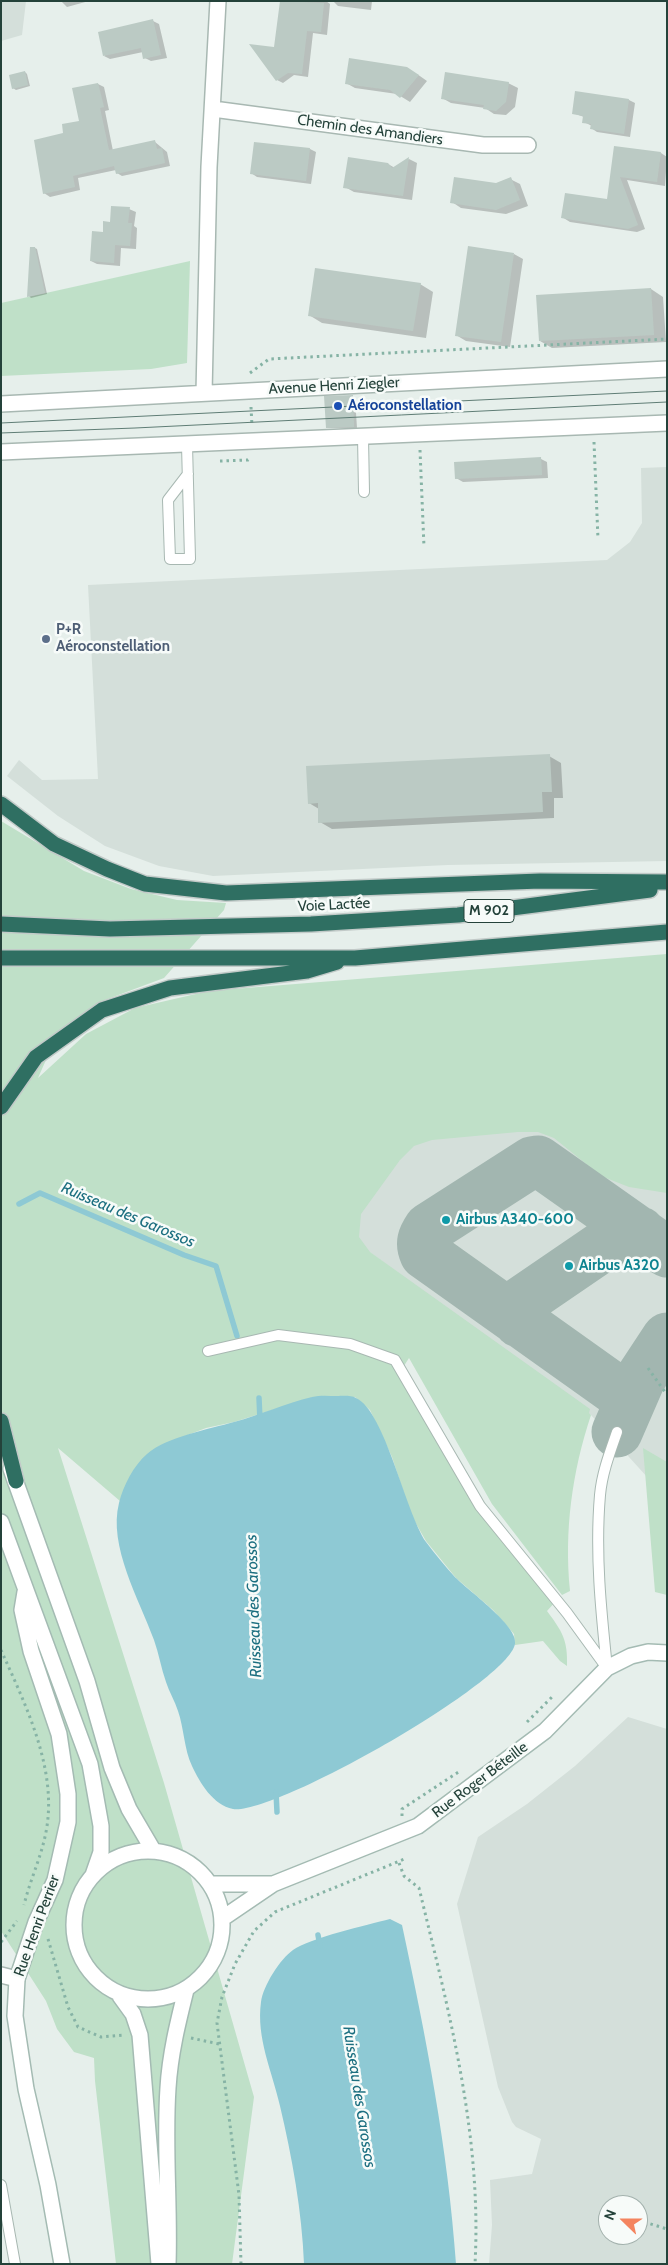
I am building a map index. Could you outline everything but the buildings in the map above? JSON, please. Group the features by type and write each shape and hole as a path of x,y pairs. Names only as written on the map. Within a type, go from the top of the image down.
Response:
{"highway":[{"path":"1,804 54,844 107,869 145,884 226,893 540,881 667,882"},
{"name":"Voie Lactée","path":"1,924 110,929 220,928 321,923 458,915 667,888"},
{"name":"M 902","path":"1,958 355,958 667,932"},
{"path":"1,1108 36,1057 102,1010 170,988 307,971 355,958"},
{"path":"1,1421 16,1481"}],"street":[{"path":"204,393 218,1"},
{"name":"Chemin des Amandiers","path":"213,109 483,145 528,146"},
{"name":"Avenue Henri Ziegler","path":"1,404 667,369"},
{"path":"1,452 667,423"},
{"path":"1,1448 16,1481 87,1681 112,1768 129,1809 154,1850"},
{"path":"1,1522 25,1592 90,1764 100,1826 101,1852 93,1875 79,1896 73,1920 75,1944 84,1966 100,1984 120,1996 133,2014 140,2035 159,2264"},
{"name":"Rue Henri Perrier","path":"25,1592 22,1610 31,1651 59,1734 68,1794 68,1822 55,1880 36,1922 17,1979 15,2016 26,2089 48,2185 62,2264"},
{"name":"Rue Roger Béteille","path":"223,1918 273,1884 418,1826 545,1732 607,1668 631,1656 648,1652 667,1653"},
{"path":"93,1875 110,1860 131,1852 154,1850 176,1856 195,1867 211,1884 223,1918 220,1946 207,1971 186,1990 157,1999 120,1996"},
{"name":"Rue Roger Béteille","path":"211,1884 273,1884"},
{"path":"1,1975 17,1979"},
{"path":"168,2264 169,2212 166,2116 173,2048 186,1990"}],"lane":[{"path":"363,437 364,492"},
{"path":"187,445 188,474 190,559 170,559 168,500 188,474"},
{"path":"208,1351 278,1334 350,1344 395,1360 480,1506 566,1613 607,1668"},
{"path":"607,1668 599,1601 600,1510 606,1463 617,1432"},
{"path":"1,2184 15,2264"}],"path":[{"path":"249,374 269,359 667,339"},
{"path":"250,390 253,442"},
{"path":"594,426 598,539"},
{"path":"420,434 424,547"},
{"path":"648,1368 665,1392 667,1390"},
{"path":"1,1650 41,1749 49,1799 47,1830 40,1858 23,1908"},
{"path":"523,1726 557,1692"},
{"path":"402,1817 402,1809 462,1770"},
{"path":"241,2264 239,2195 217,2024 222,1997 234,1964 254,1931 275,1912 408,1858"},
{"path":"399,1863 404,1876 420,1888 458,2051 475,2168 477,2225 475,2264"},
{"path":"1,1942 21,1916"},
{"path":"46,1933 68,2007 78,2027 101,2037 130,2034"},
{"path":"186,2037 219,2044"},
{"path":"648,2223 667,2229"}],"shaded area":[{"path":"1,1 26,1 22,35 1,41"},
{"path":"667,467 667,861 448,865 213,876 159,866 105,846 58,816 7,776 19,760 42,780 98,779 88,585 607,560 630,542 642,523 641,468"},
{"path":"546,1115 667,1173 667,1499 591,1415 353,1240 363,1203 413,1131"},
{"path":"628,1717 667,1729 667,2264 489,2264 492,2225 490,2180 532,2174 541,2139 516,2127 512,2122 498,2087 457,1904 478,1837 527,1804 575,1766"}],"green space":[{"path":"190,261 187,363 151,369 1,376 1,303"},
{"path":"1,821 84,871 131,889 177,900 226,903 224,910 164,978 105,1000 57,1035 38,1078 86,1034 135,1008 209,991 667,954 667,1193 629,1187 601,1176 554,1138 538,1132 518,1132 432,1140 414,1146 400,1160 361,1214 359,1237 370,1252 590,1409 589,1413 591,1415 584,1436 571,1502 568,1546 570,1591 562,1595 492,1504 409,1358 402,1369 483,1507 556,1601 547,1611 563,1636 567,1666 560,1661 543,1641 515,1645 514,1634 493,1610 456,1578 426,1541 411,1515 392,1457 370,1410 355,1397 314,1397 234,1422 206,1428 159,1446 129,1479 120,1501 58,1448 164,1783 254,2097 232,2264 116,2264 94,2058 74,2052 57,2029 46,2001 1,1931"},
{"path":"643,1448 667,1462 667,1595 655,1592"}],"water":[{"path":"318,1396 347,1396 356,1398 366,1407 376,1422 394,1463 410,1508 426,1542 454,1576 501,1618 514,1636 515,1644 503,1663 474,1687 386,1744 293,1792 256,1806 233,1809 226,1807 213,1798 199,1779 189,1759 178,1711 166,1682 154,1640 133,1590 121,1554 117,1520 119,1503 133,1470 147,1454 165,1443 302,1400"},
{"path":"390,1919 402,1925 428,2051 448,2178 456,2264 304,2264 299,2204 292,2164 261,2029 262,1996 278,1966 288,1954 301,1945 325,1936"}],"waterway":[{"name":"Ruisseau des Garossos","path":"19,1204 40,1193 184,1255 216,1266 237,1336"},
{"name":"Ruisseau des Garossos","path":"259,1398 260,1420"},
{"name":"Ruisseau des Garossos","path":"276,1792 277,1812"},
{"name":"Ruisseau des Garossos","path":"318,1935 320,1946"}],"taxiway":[{"path":"626,1407 622,1396 616,1390 425,1254 423,1240 429,1228 532,1162 538,1161 667,1252"},
{"path":"519,1322 515,1313 521,1302 622,1233 628,1231 640,1232"},
{"path":"617,1432 640,1379 667,1338"}],"tram line":[{"path":"1,423 667,391"},
{"path":"1,433 667,402"}],"place":[{"name":"Aéroconstellation","path":"338,406"},
{"name":"P+R Aéroconstellation","path":"46,639"},
{"name":"Airbus A340-600","path":"446,1220"},
{"name":"Airbus A320","path":"569,1266"}]}
